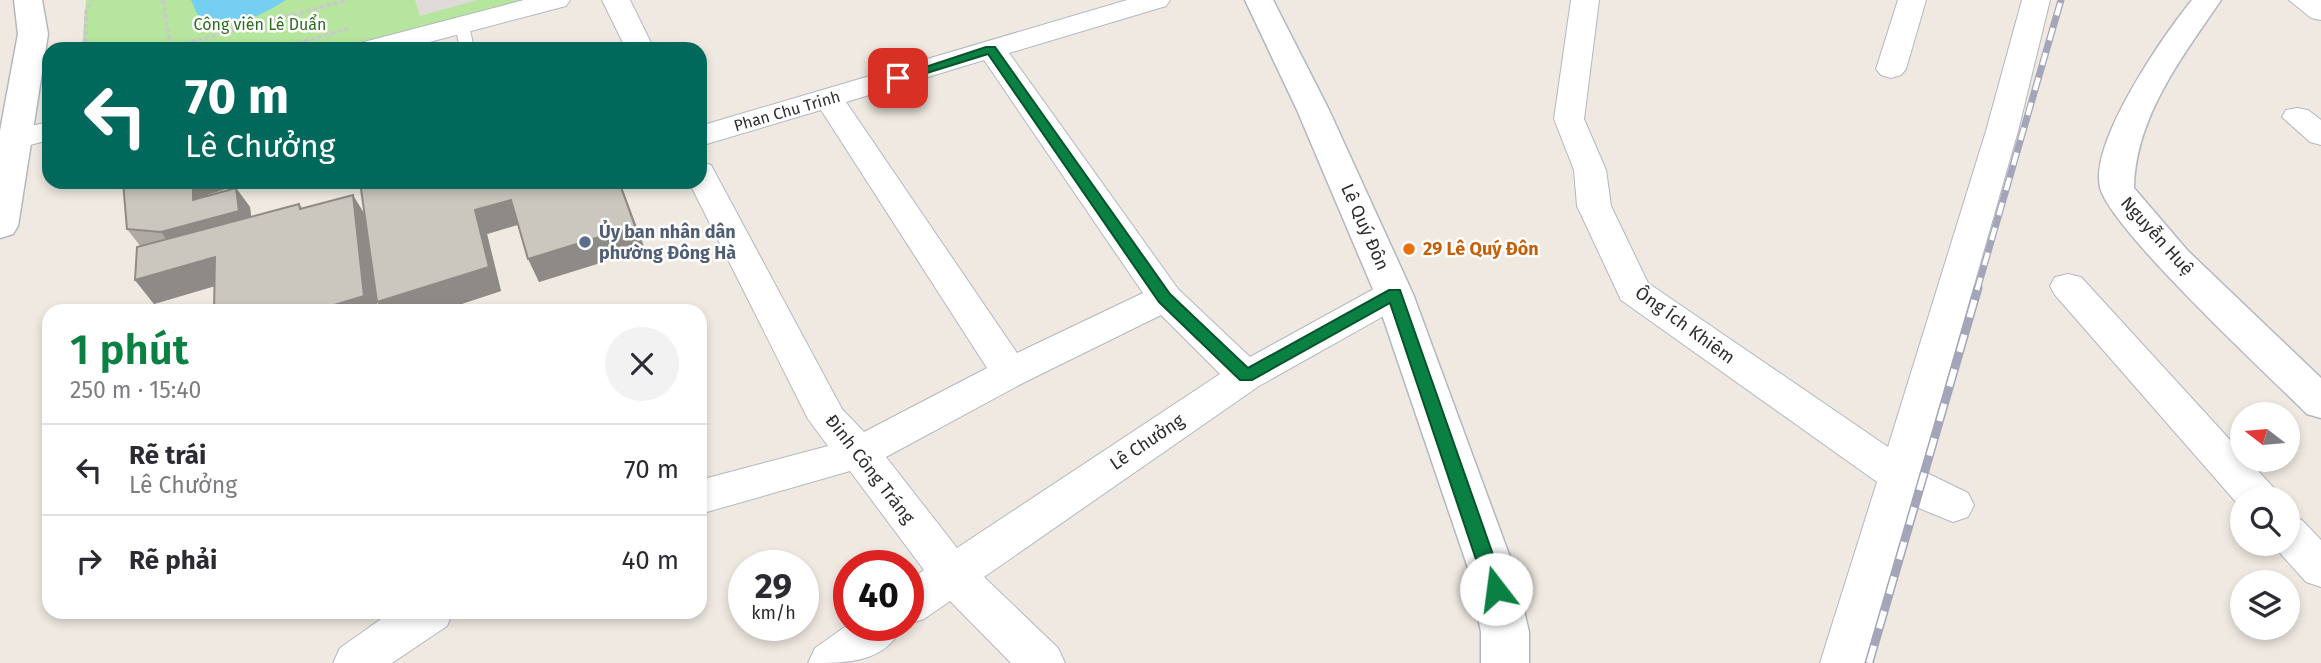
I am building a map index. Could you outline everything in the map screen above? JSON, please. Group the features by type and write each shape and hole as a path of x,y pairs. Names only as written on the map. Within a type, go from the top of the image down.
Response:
{"street":[{"path":"0,226 33,34 28,0"},
{"path":"33,34 57,0"},
{"path":"425,42 464,37 556,0"},
{"path":"616,0 637,42"},
{"name":"Phan Chu Trinh","path":"707,134 1156,0"},
{"name":"Lê Quý Đôn","path":"1259,0 1313,110 1394,294 1491,568 1505,632 1505,663"},
{"name":"Ông Ích Khiêm","path":"1585,0 1569,119 1590,170 1594,206 1634,291 1917,489 1953,505"},
{"path":"1891,69 1912,0"},
{"path":"1843,663 2002,131 2036,0"},
{"name":"Nguyễn Huệ","path":"2207,0 2184,27 2148,90 2117,164 2117,191 2151,234 2318,396"},
{"path":"2303,0 2321,12"},
{"path":"991,49 1165,298 1246,376"},
{"path":"828,99 1010,373"},
{"path":"15,139 42,133"},
{"name":"Đinh Công Tráng","path":"707,186 828,419 859,453 951,573 1042,663"},
{"path":"2068,286 2246,486"},
{"name":"Lê Chưởng","path":"924,593 1246,376 1394,294"},
{"path":"707,495 859,453 1010,373 1165,298"},
{"path":"2300,546 2321,569"},
{"path":"356,663 420,619"},
{"path":"831,663 861,641"}],"path":[{"path":"85,42 86,12 92,0"},
{"path":"163,0 170,42"},
{"path":"193,42 348,0"}],"green space":[{"name":"Công viên Lê Duẩn","path":"86,0 532,0 367,42 83,42"}],"shaded area":[{"path":"415,0 477,0 420,16"}],"water":[{"path":"191,0 286,0 256,17 223,24 200,20"}],"building":[{"path":"124,189 193,189 193,200 236,189 239,211 161,232 127,229"},
{"name":"Ủy ban nhân dân phường Đông Hà","path":"361,189 622,189 635,226 528,259 511,200 475,210 489,267 377,302"},
{"path":"353,195 364,296 338,304 214,304 215,257 135,280 137,247 299,204 300,209"}],"railway":[{"path":"1977,290 2061,0"},
{"path":"1869,663 1978,288"}],"place":[{"name":"Ủy ban nhân dân phường Đông Hà","path":"585,242"},
{"name":"29 Lê Quý Đôn","path":"1409,249"}],"route":[{"path":"898,78 991,49 1165,298 1246,376 1394,294 1491,568 1496,589"}]}
